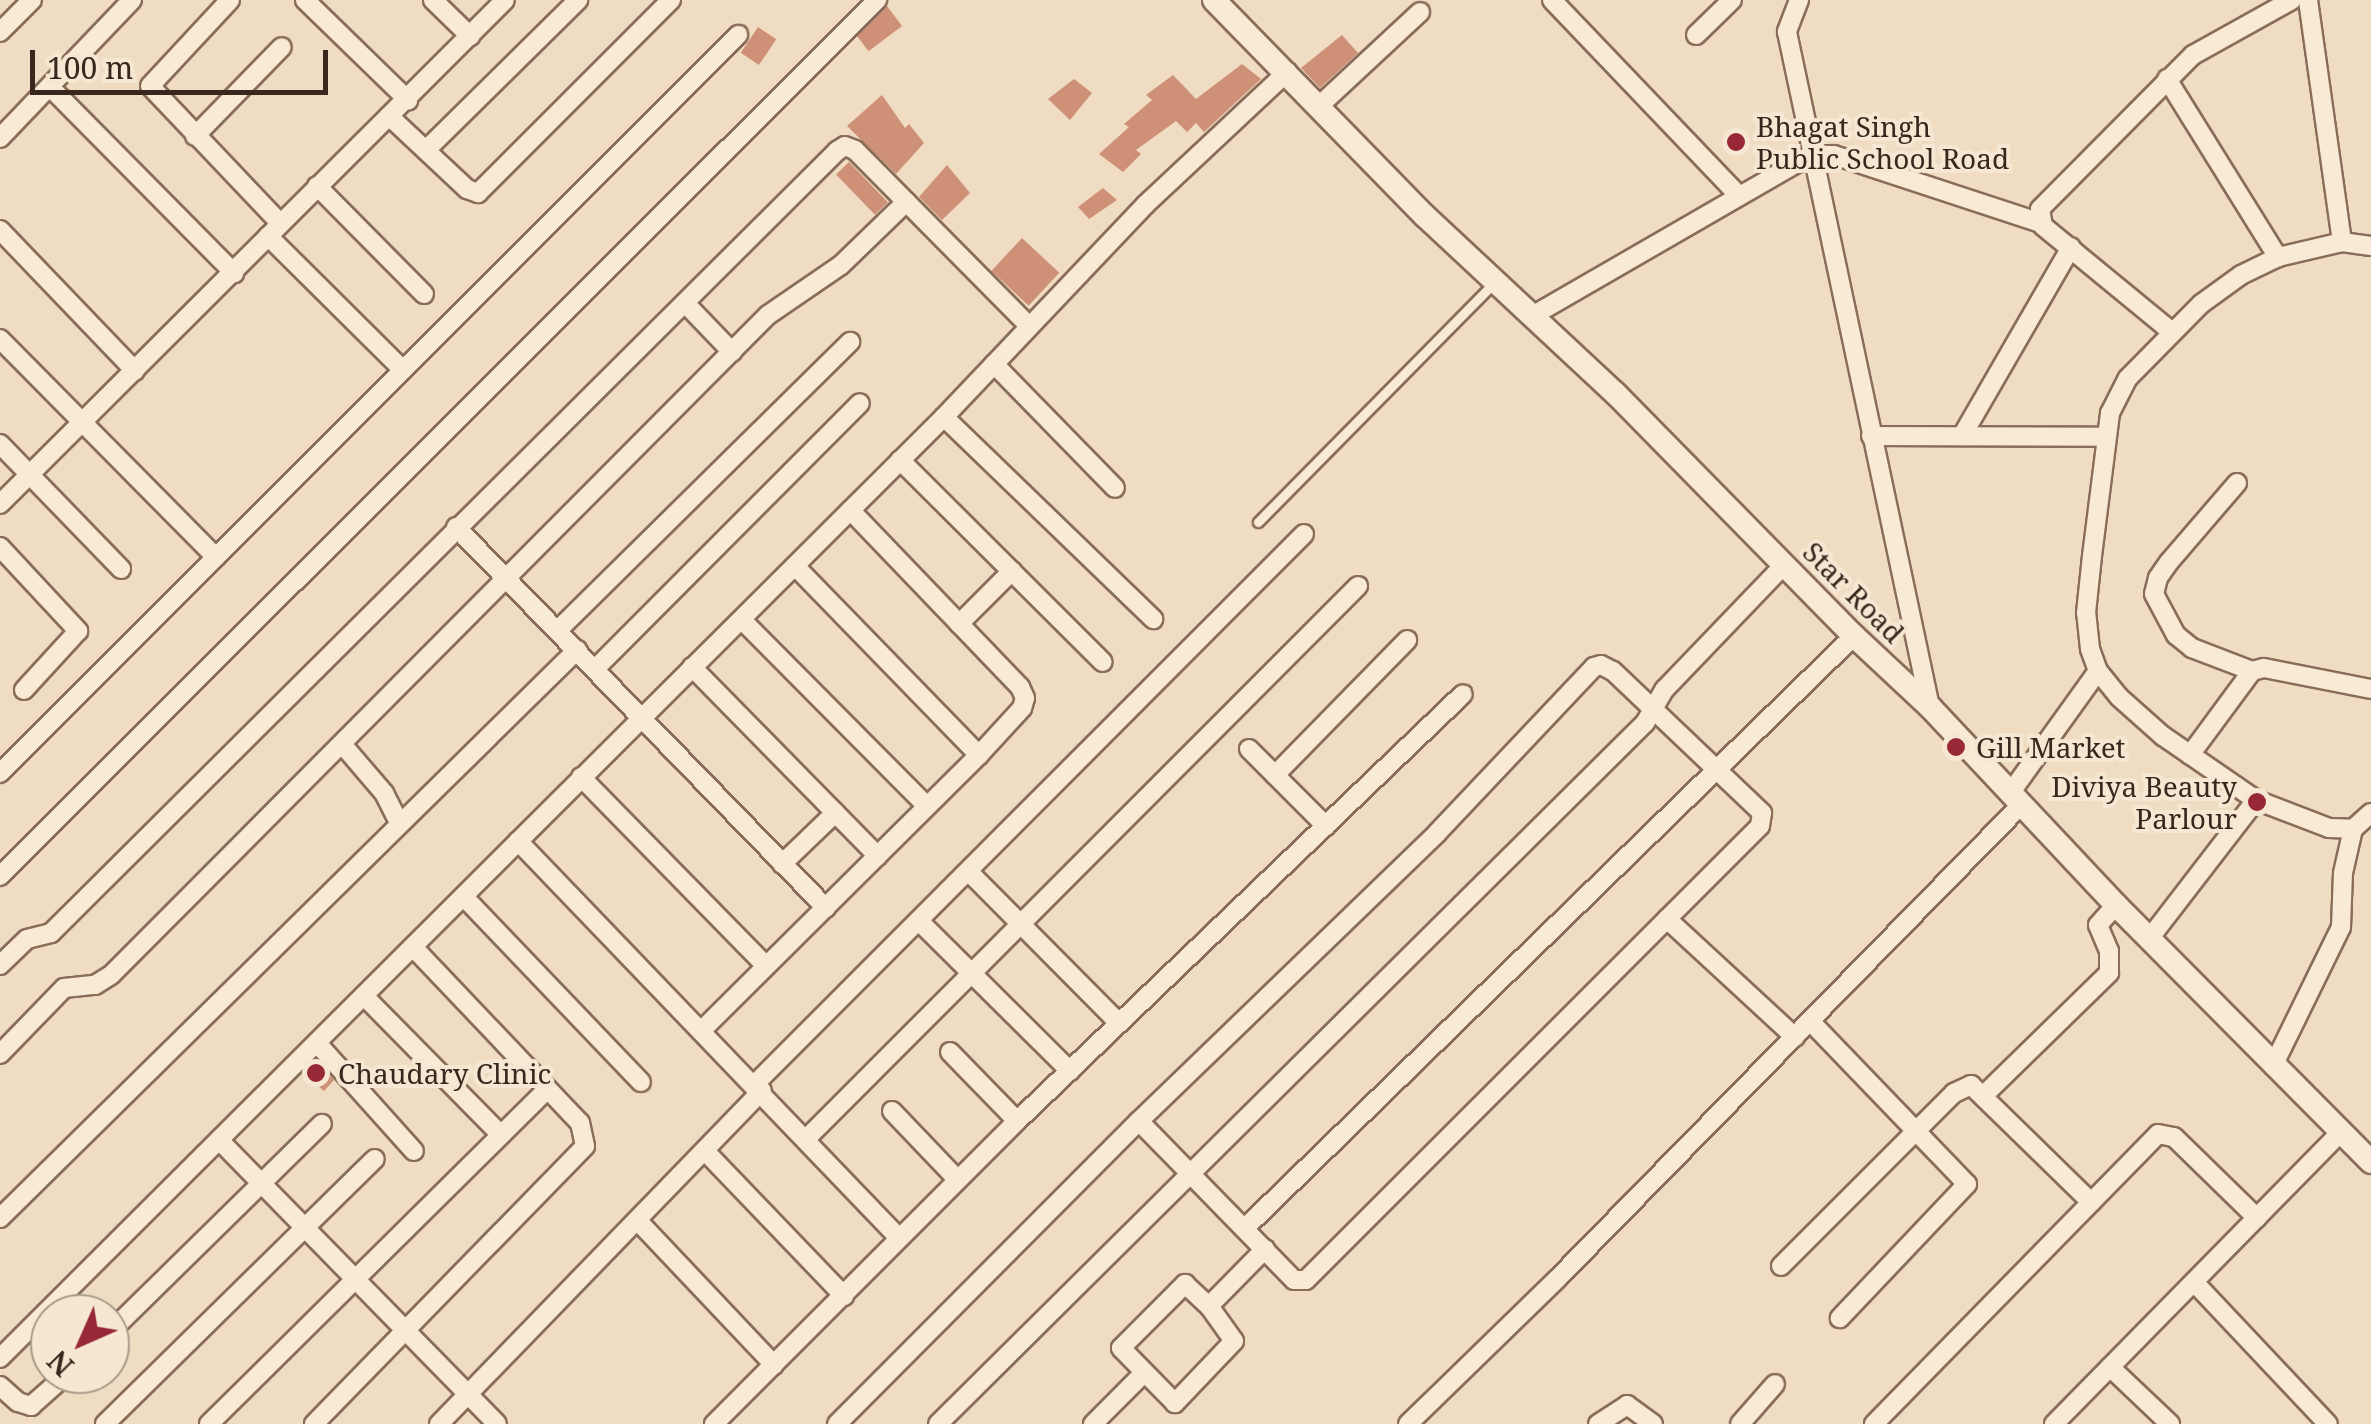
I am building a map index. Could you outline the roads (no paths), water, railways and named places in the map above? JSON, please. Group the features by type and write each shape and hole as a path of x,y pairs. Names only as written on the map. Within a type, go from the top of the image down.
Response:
{"street":[{"path":"0,32 32,0"},
{"path":"0,138 132,0"},
{"path":"230,0 150,86 274,230 403,370"},
{"path":"305,0 408,100"},
{"path":"433,0 470,36"},
{"path":"0,504 505,0"},
{"path":"426,150 578,0"},
{"path":"389,116 472,192 484,190 671,0"},
{"path":"0,876 878,0"},
{"name":"Star Road","path":"1214,0 1494,283 1616,394 1854,636 1930,707 2149,939 2369,1158"},
{"path":"1552,0 1739,196"},
{"path":"1696,36 1732,0"},
{"path":"1800,0 1787,32 1930,707"},
{"path":"2041,222 2043,204 2167,79 2231,30 2292,0"},
{"path":"2308,0 2342,242"},
{"path":"1319,106 1420,12"},
{"path":"0,773 738,35"},
{"path":"195,136 282,47"},
{"path":"0,1358 944,417 1145,205 1287,72"},
{"path":"2167,79 2278,256"},
{"path":"50,87 234,273"},
{"path":"0,966 27,938 51,933 456,526 845,146 1029,326"},
{"path":"1532,316 1811,155 1834,155 2041,222 2172,332"},
{"path":"316,186 424,294"},
{"path":"0,1054 64,988 95,986 112,975 732,352 789,298 841,265 906,202"},
{"path":"0,230 135,371"},
{"path":"2352,829 2329,828 2256,800 2190,756 2118,697 2098,671 2090,649 2086,613 2110,413 2128,378 2172,332 2241,275 2278,256 2342,242 2371,246"},
{"path":"1962,436 2070,247"},
{"path":"686,303 732,352"},
{"path":"0,339 216,558"},
{"path":"557,632 850,342"},
{"path":"994,364 1115,488"},
{"path":"595,669 860,403"},
{"path":"944,417 1152,618"},
{"path":"1871,436 2106,437"},
{"path":"0,444 121,569"},
{"path":"900,460 1103,662"},
{"path":"2237,483 2158,578 2154,594 2176,635 2192,648 2252,671 2264,668 2369,685"},
{"path":"702,1030 979,754 1022,708 1025,698 1020,686 850,510"},
{"path":"456,526 826,908"},
{"path":"439,1424 705,1151 758,1088 919,920 1304,534"},
{"path":"0,546 78,631 24,690"},
{"path":"938,1424 1645,723 1653,707 1784,564"},
{"path":"795,566 979,754"},
{"path":"959,624 1012,572"},
{"path":"807,1138 1358,586"},
{"path":"742,620 927,806"},
{"path":"1245,1228 1854,636"},
{"path":"1275,775 1408,640"},
{"path":"0,1218 577,650"},
{"path":"837,1424 1138,1121 1411,858 1594,668 1607,666 1653,707 1757,808 1763,820 1306,1280 1294,1280 1138,1121"},
{"path":"692,667 878,856"},
{"path":"1408,1424 1811,1022 2016,799 2098,671"},
{"path":"2190,756 2252,671"},
{"path":"714,1424 1017,1121 1463,694"},
{"path":"342,744 384,793 400,823"},
{"path":"1248,749 1326,826"},
{"path":"581,778 766,966"},
{"path":"2149,939 2256,800"},
{"path":"782,864 835,813"},
{"path":"2273,1066 2340,927 2343,873 2352,829 2371,813"},
{"path":"518,842 807,1138 899,1238"},
{"path":"969,872 1119,1022"},
{"path":"464,897 642,1082"},
{"path":"1984,1095 2108,973 2112,964 2098,925 2116,905"},
{"path":"1668,919 1794,1037"},
{"path":"919,920 1070,1071"},
{"path":"314,1424 408,1332 585,1146 580,1124 414,947"},
{"path":"364,996 501,1135"},
{"path":"1811,1022 1964,1176 1965,1190 1840,1318"},
{"path":"317,1042 414,1151"},
{"path":"950,1052 1017,1121"},
{"path":"1781,1266 1963,1087 1971,1085 2091,1202"},
{"path":"209,1424 357,1282 548,1089"},
{"path":"892,1111 958,1180"},
{"path":"130,1312 322,1124"},
{"path":"2054,1424 2341,1132"},
{"path":"1874,1424 2152,1138 2166,1133 2257,1218"},
{"path":"220,1140 497,1424"},
{"path":"705,1151 844,1296"},
{"path":"105,1424 376,1159"},
{"path":"638,1221 774,1365"},
{"path":"1209,1306 1265,1249"},
{"path":"2194,1282 2328,1424"},
{"path":"1185,1284 1209,1306 1234,1341 1191,1388 1172,1402 1142,1374 1123,1354 1124,1343 1185,1284"},
{"path":"2110,1367 2170,1424"},
{"path":"1092,1424 1142,1374"},
{"path":"1740,1424 1776,1384"},
{"path":"0,1386 18,1402 31,1406 44,1394"},
{"path":"1598,1424 1627,1405 1653,1424"}],"lane":[{"path":"1258,522 1494,283"}],"place":[{"name":"Bhagat Singh Public School Road","path":"1736,142"},
{"name":"Gill Market","path":"1956,747"},
{"name":"Diviya Beauty Parlour","path":"2257,802"},
{"name":"Chaudary Clinic","path":"316,1073"}]}
